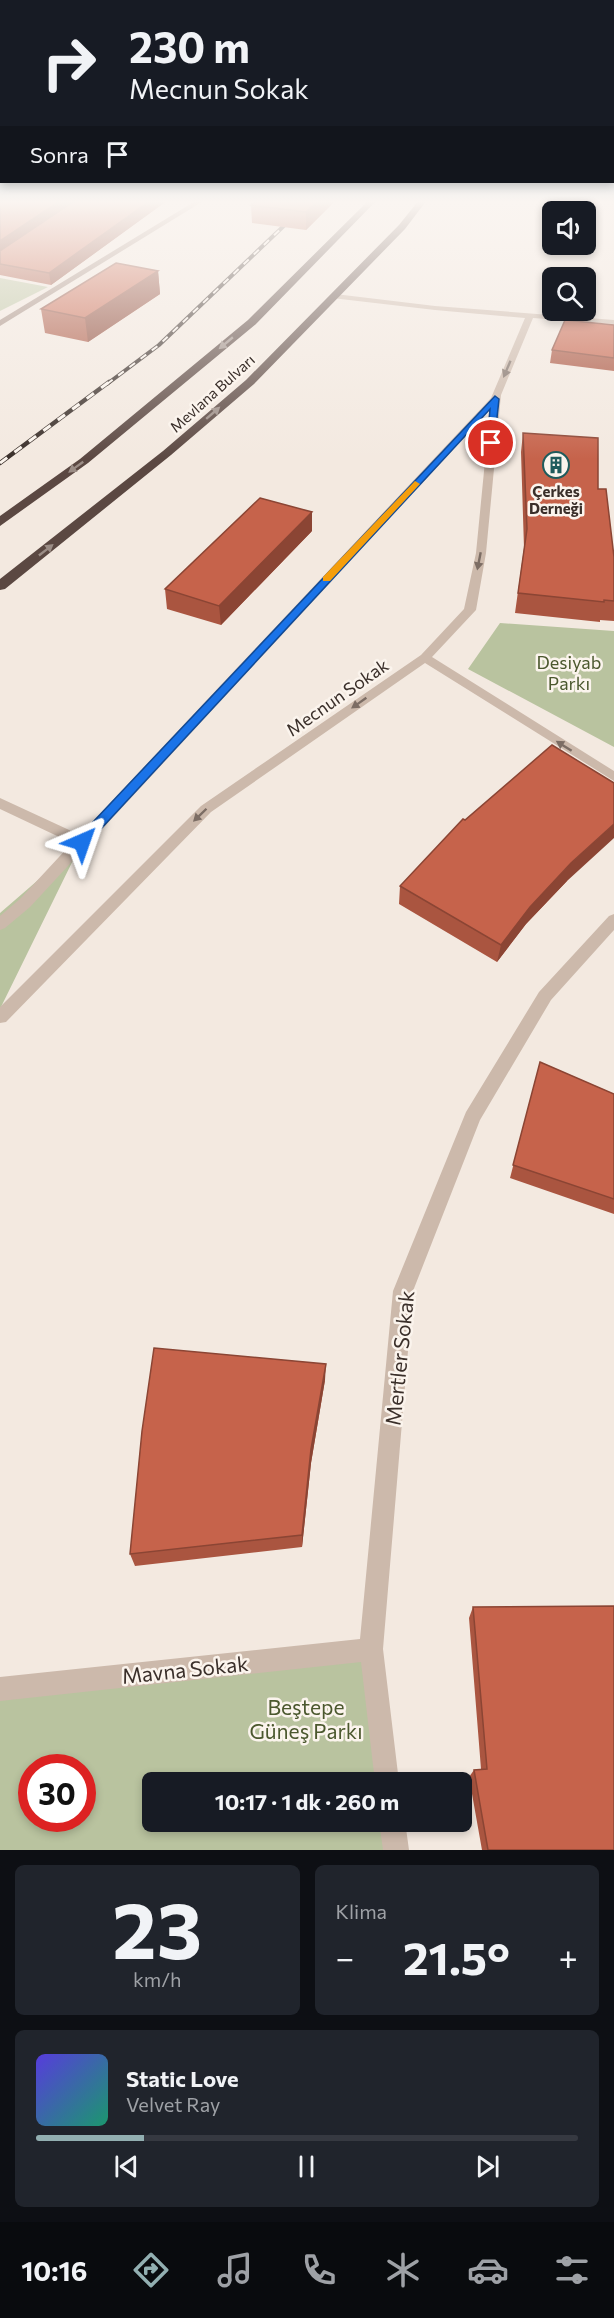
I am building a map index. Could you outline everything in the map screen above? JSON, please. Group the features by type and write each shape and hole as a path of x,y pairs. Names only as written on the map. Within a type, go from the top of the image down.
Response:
{"highway":[{"name":"Mevlana Bulvarı","path":"0,522 84,461 252,322 288,286"},
{"name":"Mevlana Bulvarı","path":"0,586 167,453 250,382 344,286"}],"street":[{"path":"0,324 61,286"},
{"path":"335,296 435,308 614,322"},
{"name":"Mecnun Sokak","path":"0,1017 206,809 424,658 470,610 481,553 495,399 530,316"},
{"path":"0,924 25,903 495,399"},
{"path":"424,658 614,777"},
{"path":"0,803 82,842"},
{"name":"Mertler Sokak","path":"386,1772 371,1648 403,1290 472,1117 545,996 614,920"},
{"name":"Mavna Sokak","path":"0,1689 371,1648"},
{"path":"394,1832 396,1850"}],"green space":[{"path":"0,286 48,287 0,311"},
{"name":"Desiyab Parkı","path":"500,623 614,631 614,747 468,669"},
{"path":"82,842 0,1009 0,913"},
{"name":"Beştepe Güneş Parkı","path":"371,1649 389,1772 142,1772 142,1832 398,1832 400,1850 0,1850 0,1680"}],"building":[{"path":"78,286 134,286 85,318 41,309"},
{"path":"565,321 614,325 614,358 552,350"},
{"path":"523,433 598,438 598,489 606,489 614,557 614,601 604,600 604,602 518,593 527,529"},
{"path":"260,498 312,512 219,606 165,589"},
{"path":"552,745 614,783 614,824 571,863 530,907 501,945 400,886 463,819 465,820"},
{"path":"540,1062 614,1094 614,1199 513,1165"},
{"path":"154,1348 326,1364 311,1449 302,1535 130,1554 142,1431"},
{"path":"614,1606 614,1850 488,1850 474,1770 487,1769 473,1607"}],"railway":[{"path":"107,384 159,345 220,286"},
{"path":"0,463 109,382"}],"slow traffic":[{"path":"327,579 415,484"}],"place":[{"name":"Çerkes Derneği","path":"556,465"}],"route":[{"path":"82,842 495,399 491,443"}]}
